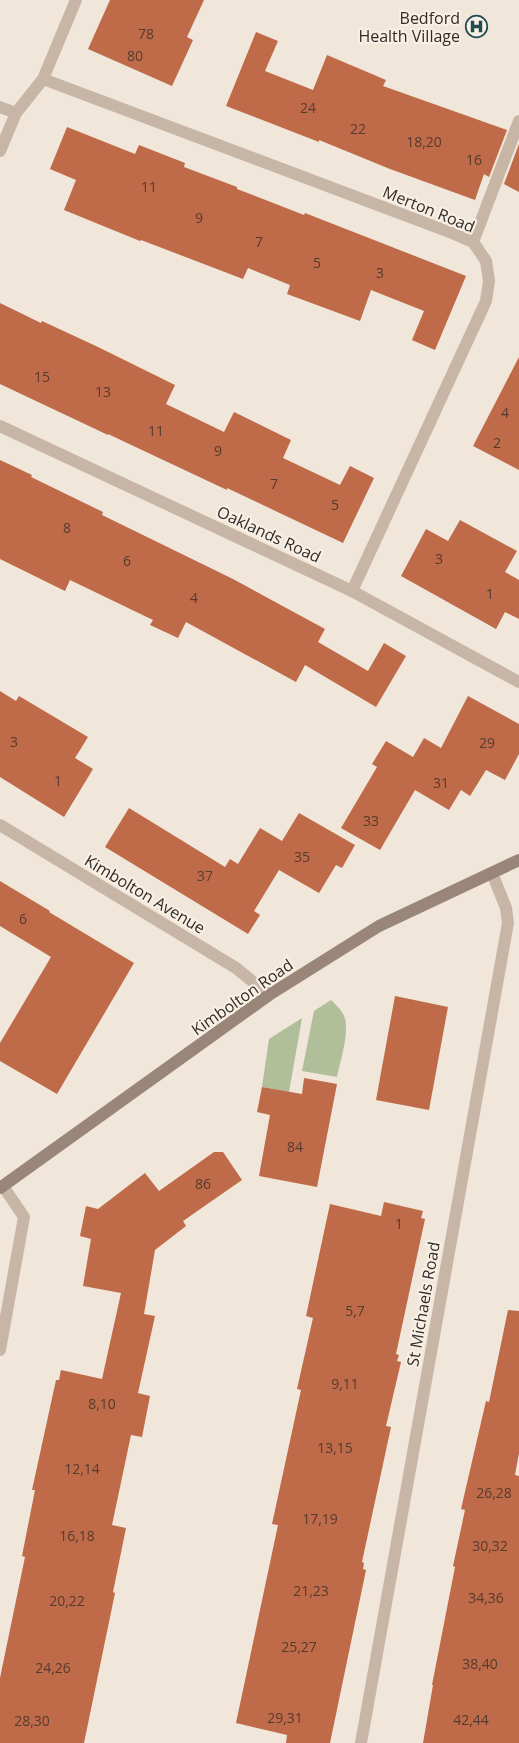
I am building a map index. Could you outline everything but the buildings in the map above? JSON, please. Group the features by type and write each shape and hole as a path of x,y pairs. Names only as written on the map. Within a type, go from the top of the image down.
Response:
{"main road":[{"name":"Kimbolton Road","path":"2,1187 269,995 379,926 519,860"}],"street":[{"path":"0,151 16,113 43,79 76,0"},
{"name":"Merton Road","path":"43,79 452,233 473,242 486,261 489,281 486,301 352,591"},
{"path":"0,107 16,113"},
{"path":"473,242 519,121"},
{"name":"Oaklands Road","path":"0,426 352,591 519,682"},
{"name":"Kimbolton Avenue","path":"0,825 236,968 269,995"},
{"name":"St Michaels Road","path":"361,1743 508,923 506,908 492,873"},
{"path":"0,1350 24,1217 2,1187"}],"green space":[{"path":"331,1000 343,1014 346,1025 345,1040 337,1077 302,1071 314,1011"},
{"path":"302,1018 289,1092 262,1087 269,1039"}],"place":[{"name":"Bedford Health Village","path":"476,27"}]}
